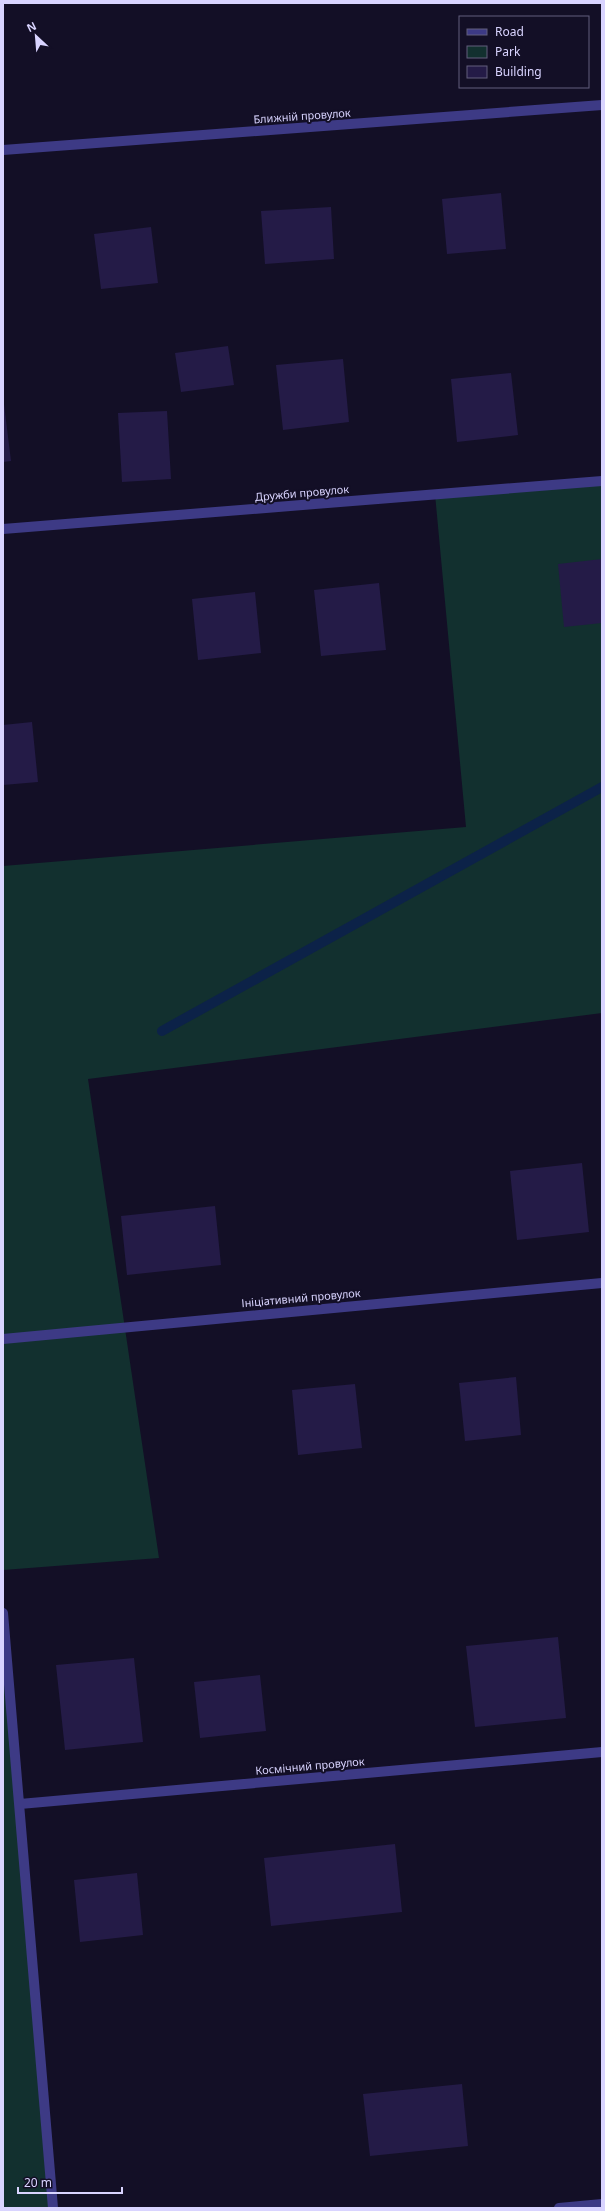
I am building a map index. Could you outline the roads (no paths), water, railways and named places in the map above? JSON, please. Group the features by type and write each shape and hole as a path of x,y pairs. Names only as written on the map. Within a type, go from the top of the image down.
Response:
{"street":[{"name":"Ближній провулок","path":"3,150 602,105"},
{"name":"Дружби провулок","path":"3,529 602,481"},
{"name":"Ініціативний провулок","path":"3,1339 602,1283"},
{"path":"3,1613 53,2208"},
{"name":"Космічний провулок","path":"20,1804 602,1752"},
{"path":"559,2208 602,2204"}],"waterway":[{"path":"162,1031 602,787"}]}
